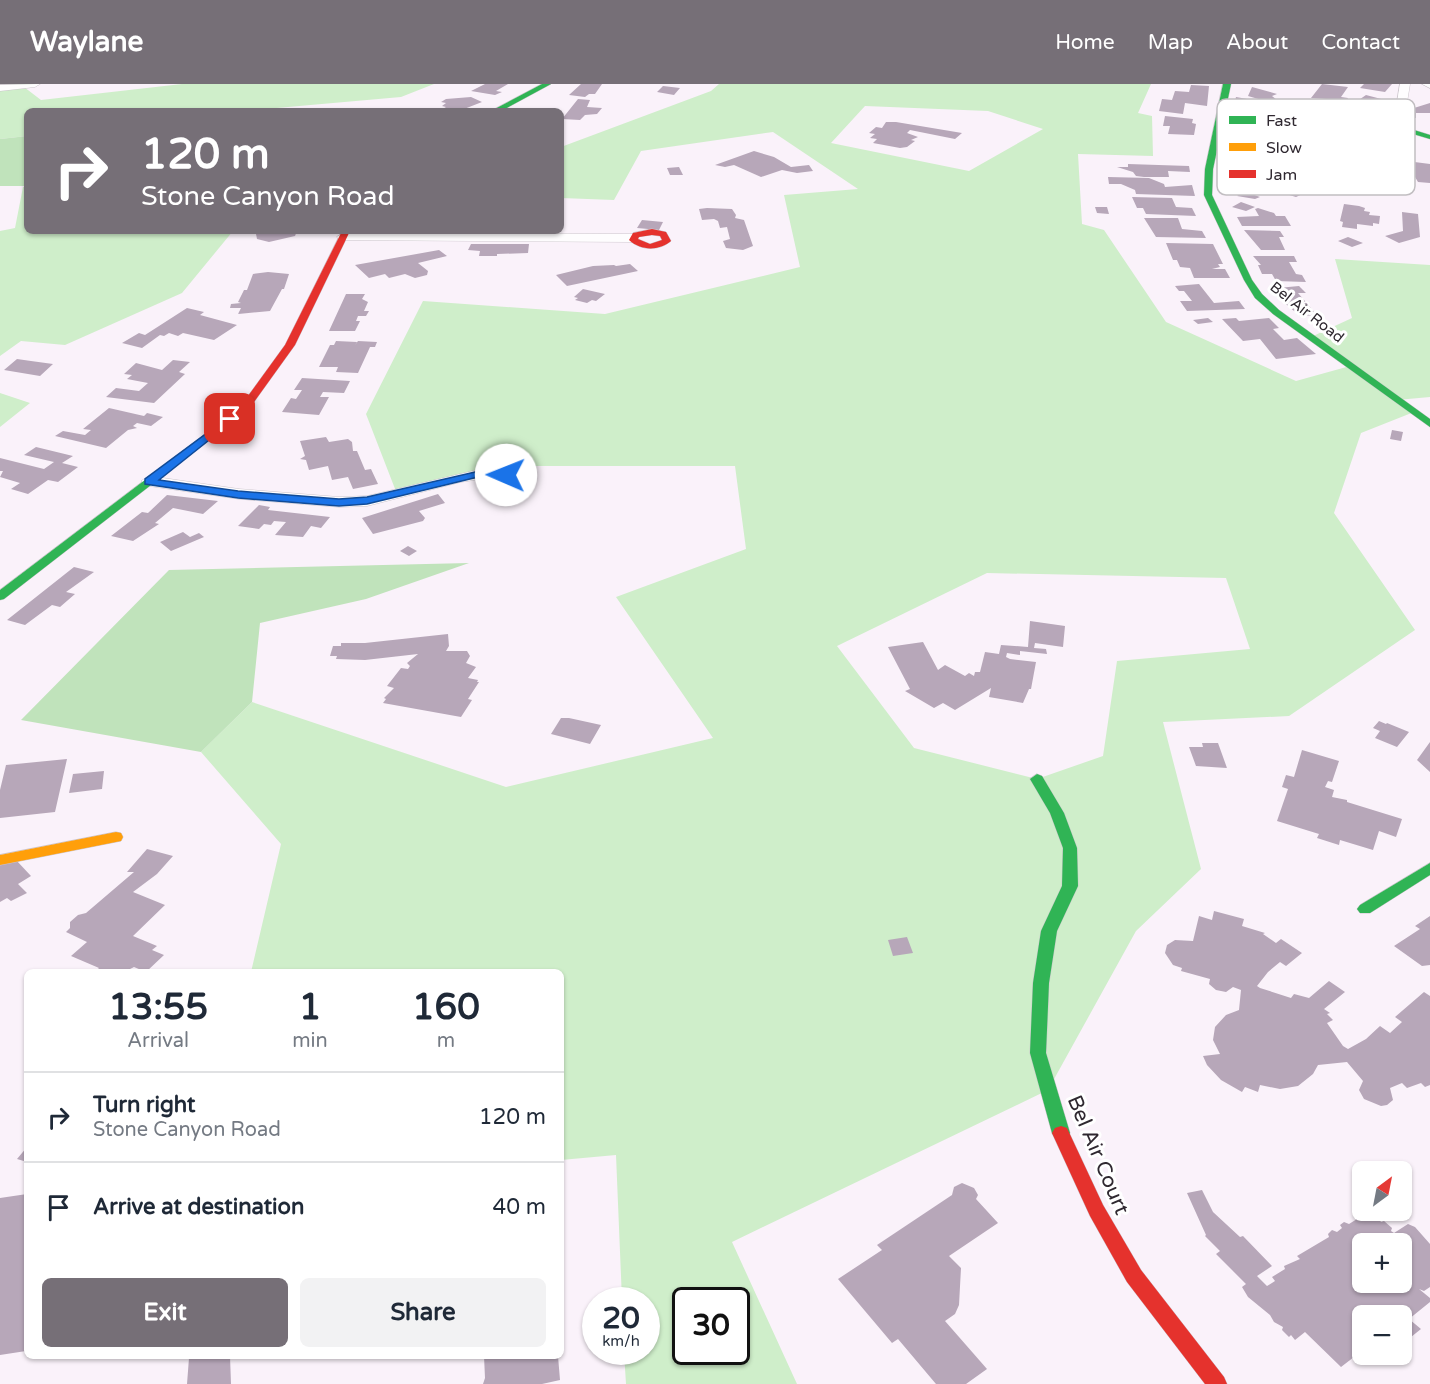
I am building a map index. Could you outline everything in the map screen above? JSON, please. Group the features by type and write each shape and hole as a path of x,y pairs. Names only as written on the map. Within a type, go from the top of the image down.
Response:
{"street":[{"path":"0,88 35,84"},
{"path":"501,108 547,84"},
{"name":"Bel Air Road","path":"1224,99 1227,84"},
{"path":"1403,99 1405,84"},
{"name":"Bel Air Road","path":"1217,131 1209,169 1208,195 1248,280 1258,296 1276,312 1430,424"},
{"path":"1415,133 1430,138"},
{"path":"0,596 246,406 290,345 345,234 633,238"},
{"path":"149,482 238,494 339,502 367,501 460,477 488,473"},
{"name":"Bel Air Court","path":"1037,779 1057,813 1070,848 1070,886 1050,931 1041,983 1038,1041 1038,1053 1058,1125 1096,1210 1134,1276 1217,1384"},
{"path":"0,860 116,837"},
{"path":"1365,909 1430,868"}],"green space":[{"path":"0,84 35,84 24,87 41,100 182,84 434,84 401,97 278,108 24,108 24,136 0,139"},
{"path":"719,84 1151,84 1138,113 1152,116 1153,156 1078,154 1082,224 1104,230 1166,322 1296,381 1350,366 1311,337 1352,318 1335,259 1430,265 1430,397 1397,400 1414,412 1361,433 1334,513 1415,630 1289,716 1163,722 1201,869 1136,931 1048,1090 732,1242 797,1384 626,1384 625,1365 660,1365 660,1287 621,1287 616,1155 564,1160 564,969 252,969 281,844 201,752 252,702 506,787 713,738 616,597 746,549 735,466 519,466 492,475 397,494 366,414 423,301 605,314 800,267 784,195 858,189 773,132 641,151 614,200 564,198 564,146 711,91","holes":["865,106 988,111 1043,129 969,171 831,143","987,573 1226,578 1250,649 1117,661 1103,756 1037,779 914,748 837,646"]},
{"path":"24,136 24,186 0,186 0,139"},
{"path":"23,187 24,234 231,234 182,293 65,345 21,341 0,356 0,231 15,228"},
{"path":"0,393 30,403 0,427"},
{"path":"469,563 366,599 260,623 252,702 201,752 21,720 169,570"}],"building":[{"path":"485,84 508,84 496,91 502,92 495,95 471,91"},
{"path":"581,84 602,84 595,94 585,97 569,95"},
{"path":"1322,84 1348,87 1341,97 1348,99 1311,98"},
{"path":"1364,84 1392,84 1385,92 1360,88"},
{"path":"1191,85 1209,86 1207,106 1185,103 1183,114 1159,111 1162,99 1172,100 1175,91 1189,92"},
{"path":"663,86 680,88 674,95 657,92"},
{"path":"1252,87 1277,94 1272,96 1276,99 1258,99 1248,96"},
{"path":"1366,95 1381,99 1360,99"},
{"path":"471,97 482,102 467,108 444,108 446,107 442,106 446,103 441,102 446,99"},
{"path":"578,99 590,100 587,107 602,108 597,114 585,115 580,120 564,119"},
{"path":"1430,103 1430,113 1416,113 1415,118 1415,108"},
{"path":"1165,116 1193,119 1192,123 1196,124 1194,135 1168,134 1170,126 1163,126"},
{"path":"886,122 962,133 955,139 910,130 907,133 918,137 911,140 915,141 907,147 900,148 873,143 877,139 870,138 875,134 869,133 876,127 882,128"},
{"path":"754,151 774,157 791,167 809,165 813,171 797,173 782,170 761,177 734,165 725,167 715,165"},
{"path":"1415,162 1430,164 1430,183 1418,182 1415,177"},
{"path":"1128,164 1189,166 1190,172 1168,171 1169,177 1144,177 1136,176 1133,172 1117,167 1128,167"},
{"path":"679,167 683,175 670,175 667,168"},
{"path":"1108,177 1149,178 1164,184 1165,187 1192,185 1195,196 1136,194 1135,190 1121,184 1109,184"},
{"path":"1254,195 1260,197 1255,199 1237,196"},
{"path":"1132,197 1172,198 1176,207 1192,208 1196,216 1146,214 1143,208 1137,208"},
{"path":"1241,202 1255,207 1246,211 1232,207"},
{"path":"1344,204 1365,208 1364,211 1370,212 1369,215 1380,216 1379,224 1373,223 1373,226 1357,224 1357,229 1342,227 1343,222 1340,221"},
{"path":"1095,207 1107,207 1109,214 1097,213"},
{"path":"699,209 732,209 736,215 735,218 744,220 753,246 743,250 726,248 723,241 730,239 727,227 720,228 718,221 714,219 702,220"},
{"path":"1255,209 1274,213 1276,216 1285,216 1291,226 1242,226 1237,217 1259,216"},
{"path":"1402,212 1418,214 1420,237 1399,243 1385,236 1403,231"},
{"path":"1144,218 1178,218 1182,229 1202,231 1206,238 1156,237"},
{"path":"642,220 663,222 659,230 637,228"},
{"path":"1244,230 1280,231 1284,237 1279,237 1285,250 1261,250"},
{"path":"256,234 296,234 269,242 257,239"},
{"path":"1348,237 1363,243 1352,247 1338,241"},
{"path":"1166,243 1213,244 1223,264 1218,264 1220,267 1212,269 1225,269 1230,278 1194,278 1190,268 1180,267 1177,260 1173,260"},
{"path":"471,244 529,244 528,253 479,256 480,251 468,250"},
{"path":"439,250 447,256 418,263 428,271 427,275 415,278 405,274 389,278 385,274 369,278 355,265"},
{"path":"1253,256 1294,256 1297,262 1289,262 1296,274 1302,275 1306,282 1276,281 1272,274 1262,274 1258,265 1261,265"},
{"path":"630,264 638,271 567,286 556,275 593,266"},
{"path":"268,272 289,274 284,289 270,311 238,314 241,308 230,308 231,304 241,303 238,302 244,290 247,290 253,274"},
{"path":"1199,284 1214,303 1239,301 1245,309 1187,311 1180,301 1192,301 1184,291 1179,291 1175,286"},
{"path":"1299,286 1306,293 1298,293 1317,315 1300,316 1268,289"},
{"path":"583,289 605,294 596,301 592,300 587,303 575,300 578,298 574,297"},
{"path":"346,294 365,294 362,299 368,302 364,311 369,311 366,316 358,316 356,321 360,321 355,331 329,331"},
{"path":"187,308 204,312 200,315 237,325 214,340 183,333 178,336 169,333 164,336 160,335 142,348 122,343 139,333 145,335"},
{"path":"1208,318 1213,322 1198,324 1193,320"},
{"path":"1236,318 1239,321 1269,318 1279,328 1273,329 1284,340 1297,338 1316,354 1276,359 1260,339 1243,341 1222,319"},
{"path":"336,341 357,342 355,345 358,341 377,342 375,347 370,347 358,373 336,372 338,367 319,367 330,345 334,345"},
{"path":"17,359 53,364 40,376 4,370"},
{"path":"173,360 190,362 179,372 185,374 154,403 106,397 116,388 139,391 148,383 127,379 132,375 124,374 136,363 162,370"},
{"path":"302,378 350,381 344,393 323,392 320,397 329,397 319,415 282,412 291,398 296,399 302,390 294,390"},
{"path":"109,408 144,416 147,413 163,417 151,426 137,423 133,426 137,428 128,430 106,448 55,436 63,431 85,435 91,430 83,429"},
{"path":"1392,430 1403,432 1401,441 1390,439"},
{"path":"326,437 329,442 348,439 352,442 353,451 357,451 365,470 371,469 378,484 353,489 348,477 332,480 328,466 309,470 306,460 300,459 305,456 300,441"},
{"path":"36,447 73,456 62,463 78,467 58,482 48,480 28,494 11,489 20,483 0,477 3,471 0,471 0,458 44,469 54,462 24,455"},
{"path":"438,494 445,503 419,511 425,518 423,521 373,534 362,518"},
{"path":"167,495 218,501 203,514 173,508 155,523 159,524 133,541 111,536 142,512 148,513"},
{"path":"259,505 270,507 268,510 330,517 321,528 311,526 303,537 275,535 286,522 274,521 271,525 264,524 259,529 238,526"},
{"path":"183,532 190,537 199,533 204,537 171,551 160,542"},
{"path":"408,546 417,551 409,556 400,551"},
{"path":"74,567 94,572 66,592 75,594 60,607 52,605 25,625 7,620"},
{"path":"1030,621 1065,626 1063,647 1035,643 1034,648 1046,649 1047,654 1020,651 1020,655 1007,653 1006,657 1010,659 1036,662 1031,689 1023,703 989,697 991,688 955,710 943,703 934,708 905,691 910,689 888,647 923,642 938,670 945,665 965,676 969,673 974,676 975,672 980,672 985,652 999,654 1001,645 1028,647"},
{"path":"448,634 449,646 446,651 467,651 470,656 466,663 476,667 468,678 479,682 468,699 472,700 461,717 383,703 386,699 384,698 394,688 387,686 401,668 408,669 410,666 407,663 418,654 365,660 336,659 337,656 330,656 333,646 341,646 341,643 365,643"},
{"path":"561,718 601,725 590,744 551,734"},
{"path":"1379,721 1409,732 1397,747 1375,738 1380,731 1373,728"},
{"path":"1430,742 1430,772 1417,760"},
{"path":"1202,743 1218,743 1227,768 1196,766 1189,747 1203,747"},
{"path":"1302,750 1339,761 1332,782 1328,781 1325,787 1334,790 1332,797 1402,819 1396,837 1379,831 1373,850 1340,840 1339,845 1317,838 1319,834 1277,821 1288,789 1282,787 1286,775 1294,777"},
{"path":"67,759 55,812 0,818 0,790 6,765"},
{"path":"104,771 102,789 69,793 73,774"},
{"path":"147,849 173,856 157,874 133,892 165,905 133,936 157,946 152,950 164,955 149,969 134,967 98,969 71,956 87,942 66,932 70,928 70,922 78,915 86,913 134,872 127,872"},
{"path":"16,860 31,876 18,884 27,893 11,901 7,898 0,902 0,865"},
{"path":"1214,911 1244,919 1242,926 1265,933 1263,934 1276,943 1281,939 1302,953 1286,966 1280,962 1268,972 1257,986 1260,988 1291,998 1294,994 1309,998 1329,981 1345,992 1324,1009 1330,1013 1327,1014 1333,1020 1327,1023 1343,1046 1348,1049 1366,1039 1380,1026 1390,1033 1402,1022 1395,1017 1424,992 1430,996 1430,1085 1425,1087 1421,1083 1407,1088 1402,1083 1390,1088 1393,1100 1381,1106 1364,1099 1359,1090 1363,1081 1347,1062 1318,1065 1313,1074 1298,1086 1280,1089 1260,1085 1258,1092 1245,1087 1242,1092 1221,1080 1207,1065 1203,1056 1220,1054 1213,1040 1215,1027 1226,1015 1239,1010 1241,990 1233,987 1226,992 1216,990 1209,984 1210,979 1181,971 1182,968 1173,965 1165,953 1167,945 1175,940 1193,941 1199,916 1212,920"},
{"path":"1430,916 1430,965 1422,966 1394,946 1420,929 1415,926"},
{"path":"907,937 913,953 893,956 888,940"},
{"path":"24,1151 24,1161 17,1159"},
{"path":"962,1183 974,1188 978,1195 976,1199 998,1223 949,1256 961,1268 959,1305 955,1314 945,1321 987,1369 966,1384 936,1384 898,1339 892,1343 838,1279 882,1250 877,1245 952,1195 954,1187"},
{"path":"1202,1190 1213,1212 1240,1237 1243,1236 1272,1266 1257,1276 1267,1286 1275,1281 1272,1277 1285,1269 1284,1266 1300,1259 1297,1256 1329,1237 1328,1234 1332,1230 1337,1232 1342,1228 1340,1225 1344,1222 1349,1224 1354,1221 1384,1221 1394,1233 1408,1224 1415,1227 1430,1244 1430,1287 1424,1291 1419,1289 1430,1298 1430,1302 1412,1317 1412,1305 1352,1305 1352,1359 1341,1367 1305,1332 1295,1340 1291,1335 1289,1337 1282,1330 1283,1327 1274,1322 1270,1315 1248,1297 1242,1287 1246,1284 1216,1254 1220,1251 1206,1235 1187,1193"},
{"path":"24,1194 24,1351 0,1355 0,1198"},
{"path":"1412,1322 1421,1329 1412,1336"},
{"path":"189,1359 230,1359 231,1384 187,1384"},
{"path":"484,1359 558,1359 560,1380 542,1384 483,1384"}],"traffic: fast":[{"path":"501,108 547,84"},
{"path":"1224,99 1227,84"},
{"path":"1217,131 1209,169 1208,195 1248,280 1258,296 1276,312 1430,424"},
{"path":"1415,132 1430,137"},
{"path":"0,596 245,407"},
{"path":"1037,779 1057,813 1070,848 1070,886 1049,931 1041,983 1038,1053 1061,1133"},
{"path":"1365,909 1430,868"}],"traffic: slow":[{"path":"0,860 116,837"}],"traffic: jam":[{"path":"652,232 663,234 667,241 650,246 641,245 633,240 636,235 652,232"},
{"path":"245,407 290,345 345,234"},
{"path":"1061,1133 1096,1210 1134,1276 1217,1384"}],"route":[{"path":"230,419 149,482 238,494 339,502 367,501 460,477 488,473 498,476 506,475"}]}
